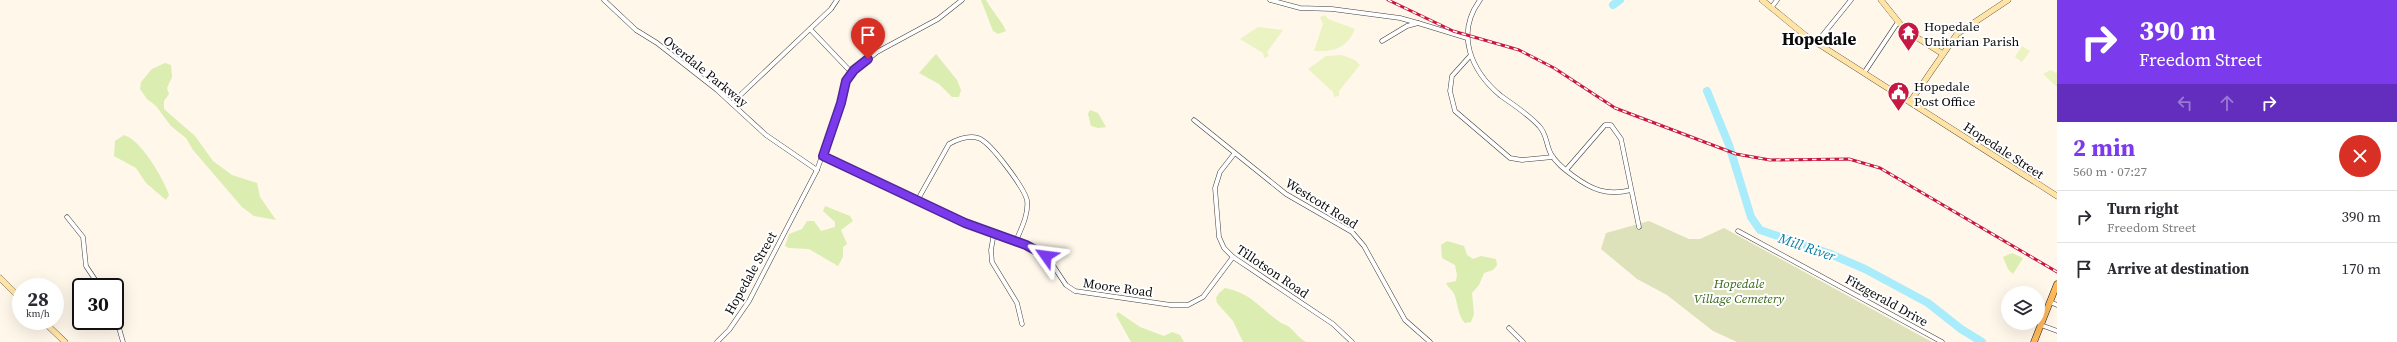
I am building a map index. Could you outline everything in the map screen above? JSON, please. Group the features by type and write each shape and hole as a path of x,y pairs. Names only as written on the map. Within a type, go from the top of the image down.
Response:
{"main road":[{"path":"2045,315 2057,284"},
{"path":"2034,342 2039,330"}],"street":[{"name":"Overdale Parkway","path":"604,0 636,30 666,50 732,103 766,135 817,170"},
{"path":"732,103 831,9 836,0"},
{"path":"810,29 852,72 877,52 938,19 962,0"},
{"path":"1270,0 1300,8 1332,9 1400,18 1466,38"},
{"name":"Hopedale Street","path":"1762,0 1816,42 2057,196"},
{"path":"1771,8 1777,0"},
{"path":"1816,42 1851,0"},
{"path":"1881,0 1893,12 1898,22 1905,30 1942,54"},
{"path":"1910,102 1942,54 1962,29 2008,0"},
{"path":"1477,1 1469,20 1466,38 1470,56 1478,70 1500,94 1541,127 1553,157 1566,170 1590,188 1602,192 1614,193 1631,190"},
{"path":"1864,73 1898,22"},
{"path":"1382,41 1407,26 1418,23"},
{"path":"1470,56 1452,76 1450,91 1455,111 1510,158 1522,160 1553,157"},
{"name":"Hopedale Street","path":"717,342 729,330 749,301 817,170 841,103 846,81 852,72"},
{"name":"Westcott Road","path":"1194,120 1234,154 1286,194 1356,236 1364,246 1405,320 1430,342"},
{"path":"1566,170 1598,132 1605,125 1611,124 1621,139 1639,227"},
{"path":"917,200 946,147 959,139 978,138 991,148 1026,198 1025,217 1016,241"},
{"name":"Tillotson Road","path":"1234,154 1220,172 1215,188 1219,237 1224,248 1233,256 1333,324 1352,342"},
{"name":"Moore Road","path":"823,156 965,223 1016,241 1046,256 1066,285 1075,291 1177,306 1193,303 1203,297 1233,256"},
{"path":"67,217 83,237 88,271 93,278"},
{"name":"Fitzgerald Drive","path":"1738,231 1942,342"},
{"path":"994,233 991,250 994,268 1014,298 1022,324"},
{"path":"0,278 12,290"},
{"path":"2050,302 2057,305"},
{"path":"2045,326 2057,331"},
{"path":"1509,328 1523,342"},
{"path":"52,330 65,342"},
{"path":"120,330 123,342"}],"green space":[{"path":"981,0 986,0 1006,31 998,34 993,31"},
{"path":"1325,15 1328,19 1355,29 1348,41 1339,48 1328,51 1314,51 1323,24 1320,17"},
{"path":"1258,27 1283,30 1267,52 1269,56 1264,58 1263,53 1240,39"},
{"path":"2022,46 2030,51 2022,62 2015,57"},
{"path":"936,54 957,80 961,90 959,97 952,97 939,84 919,73"},
{"path":"1342,55 1355,60 1360,65 1339,91 1339,96 1334,97 1333,92 1308,69 1326,56"},
{"path":"165,63 171,65 172,77 167,88 169,94 164,101 164,109 195,136 213,161 232,175 257,183 260,197 276,220 254,216 242,207 193,150 186,138 171,126 156,106 147,99 140,89 141,82 152,69"},
{"path":"2050,70 2057,73 2057,87 2043,74"},
{"path":"1090,110 1098,113 1106,127 1098,128 1091,126 1088,114"},
{"path":"124,135 131,139 145,152 157,170 169,195 166,200 146,183 136,168 114,156 115,141"},
{"path":"825,206 850,216 853,221 841,230 847,244 843,247 843,257 838,266 809,249 789,248 785,246 789,234 802,229 807,221 814,221 821,231 835,227 835,222 823,211"},
{"name":"Hopedale Village Cemetery","path":"1649,221 1689,239 1700,239 1724,228 1932,342 1737,342 1713,331 1667,295 1637,279 1601,249 1606,233"},
{"path":"1447,241 1464,246 1467,255 1473,259 1481,256 1496,259 1497,265 1493,270 1484,273 1479,285 1472,293 1474,314 1471,322 1465,323 1463,320 1454,294 1446,283 1456,281 1457,275 1455,265 1442,258 1441,245"},
{"path":"2012,253 2023,258 2013,274 2008,269 2003,257"},
{"path":"1225,288 1247,296 1278,321 1288,326 1306,342 1243,342 1233,321 1217,303 1216,298"},
{"path":"1118,312 1140,327 1164,336 1172,332 1180,335 1184,342 1131,342 1116,315"}],"waterway":[{"name":"Mill River","path":"1613,5 1620,0"},
{"name":"Mill River","path":"1707,91 1729,145 1751,217 1760,230 1828,253 1865,269 1928,303 1961,329 1982,342"}],"railway":[{"path":"1388,0 1453,31 1519,50 1554,68 1615,108 1736,154 1770,160 1849,159 1880,168 2057,272"}],"place":[{"name":"Hopedale Unitarian Parish","path":"1909,52"},
{"name":"Hopedale Post Office","path":"1898,112"}],"district":[{"name":"Hopedale","path":"1819,39"}],"route":[{"path":"868,59 849,75 846,81 841,103 823,156 965,223 1026,245 1046,256"}]}
